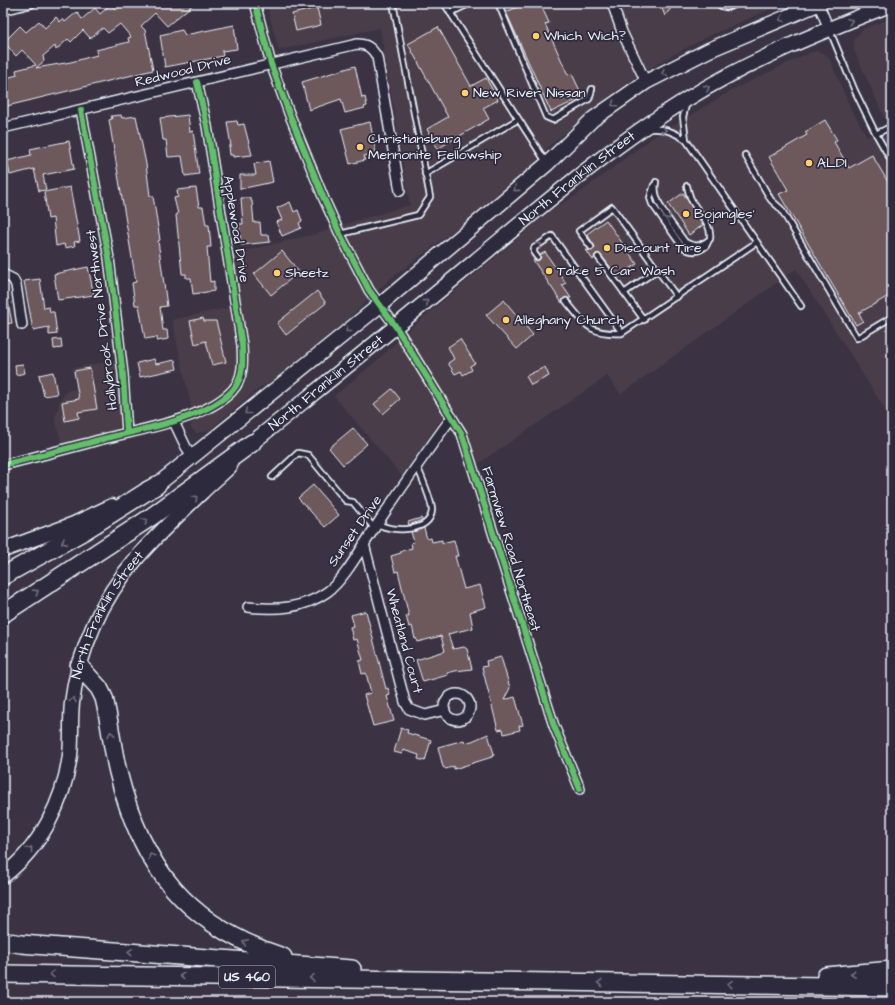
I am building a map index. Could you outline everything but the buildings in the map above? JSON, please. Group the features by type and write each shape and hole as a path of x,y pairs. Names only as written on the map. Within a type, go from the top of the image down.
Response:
{"highway":[{"path":"3,614 151,518 252,442"},
{"path":"3,576 84,531 157,485"},
{"path":"79,666 99,688 104,698 118,772 130,811 142,840 174,891 197,913 226,933 259,949 308,965"},
{"path":"3,941 66,948 308,965 491,981"},
{"path":"769,985 829,976 892,970"},
{"name":"US 460","path":"3,974 892,987"}],"main road":[{"name":"North Franklin Street","path":"3,550 74,524 157,485 379,306 547,164 592,119 646,82 709,50 819,3"},
{"name":"North Franklin Street","path":"3,876 27,853 43,832 56,808 65,781 70,755 72,703 79,666 94,625 106,600 119,578 154,539 221,476 252,442 396,327 538,209 640,130 690,97 747,67 829,29 892,4"}],"street":[{"path":"3,10 31,3"},
{"name":"Farmview Road Northeast","path":"255,3 272,64 309,164 340,234 379,306 396,327 462,434 512,597 554,726 580,789"},
{"path":"612,3 622,32 646,82"},
{"path":"819,3 829,29"},
{"name":"Redwood Drive","path":"3,128 357,44 370,46 377,57 400,191"},
{"name":"Applewood Drive","path":"174,422 212,406 233,390 243,369 242,345 207,126 197,82"},
{"name":"Hollybrook Drive Northwest","path":"81,110 109,258 127,433"},
{"path":"3,274 13,279 16,285 22,325"},
{"name":"Sunset Drive","path":"248,607 287,609 308,602 327,592 343,574 417,465 452,417"},
{"path":"3,465 174,422 192,456"},
{"name":"Wheatland Court","path":"364,544 405,702 409,709 425,715 445,710"}],"lane":[{"path":"340,234 418,215 430,196 392,3"},
{"path":"444,3 547,164"},
{"path":"450,13 471,3"},
{"path":"498,3 546,117 553,120 589,99 592,89"},
{"path":"717,3 722,7 727,8 734,4"},
{"path":"724,3 734,4"},
{"path":"829,29 855,91 876,134 892,162"},
{"path":"686,140 683,117 690,97"},
{"path":"425,174 518,120"},
{"path":"876,134 892,126"},
{"path":"640,130 659,128 672,131 686,140 801,306"},
{"path":"745,155 770,200 781,209 857,338 892,316"},
{"path":"656,182 654,188 656,198 685,242 697,246 710,239 710,232 708,226 691,199 687,186"},
{"path":"591,247 579,231 612,207 677,297"},
{"path":"537,257 534,253 534,248 552,236 622,334"},
{"path":"566,301 590,329 598,332 622,334 757,242"},
{"path":"598,257 644,320"},
{"path":"624,293 657,270"},
{"path":"272,477 298,453 304,453 308,455 346,501 353,502 376,526 407,529 424,524 430,518 432,509 417,465"}],"shaded area":[{"path":"266,3 784,3 711,35 665,59 621,87 550,145 530,168 468,220 390,279 346,321 268,384 262,386 208,431 196,433 190,427 194,419 172,320 240,305 232,254 320,233 348,223 410,205 380,28 279,50"},
{"path":"892,18 892,119 887,121 854,50 854,44 855,38 863,29"},
{"path":"817,51 825,54 830,60 851,109 867,136 882,137 892,132 892,420 796,269 621,394 607,376 476,465 467,430 456,410 441,419 402,476 334,396 379,359 412,327 553,209 578,194 652,138 736,88 809,53"},
{"path":"118,360 122,413 119,426 113,432 62,444 55,419 60,401 67,391 76,389 72,368"}],"waterway":[{"path":"834,1002 836,992"}],"cycle path":[{"path":"255,3 271,64 289,113 340,234 369,290 396,327 462,434 554,726 580,789"},
{"path":"3,465 153,427 189,416 220,401 232,391 239,381 242,369 242,345 207,126 197,82"},
{"path":"81,110 109,258 123,374 127,433"}],"place":[{"name":"Which Wich?","path":"536,36"},
{"name":"New River Nissan","path":"465,93"},
{"name":"Christiansburg Mennonite Fellowship","path":"360,147"},
{"name":"ALDI","path":"809,163"},
{"name":"Bojangles'","path":"686,214"},
{"name":"Discount Tire","path":"607,248"},
{"name":"Take 5 Car Wash","path":"549,271"},
{"name":"Sheetz","path":"277,273"},
{"name":"Alleghany Church","path":"506,320"}]}
